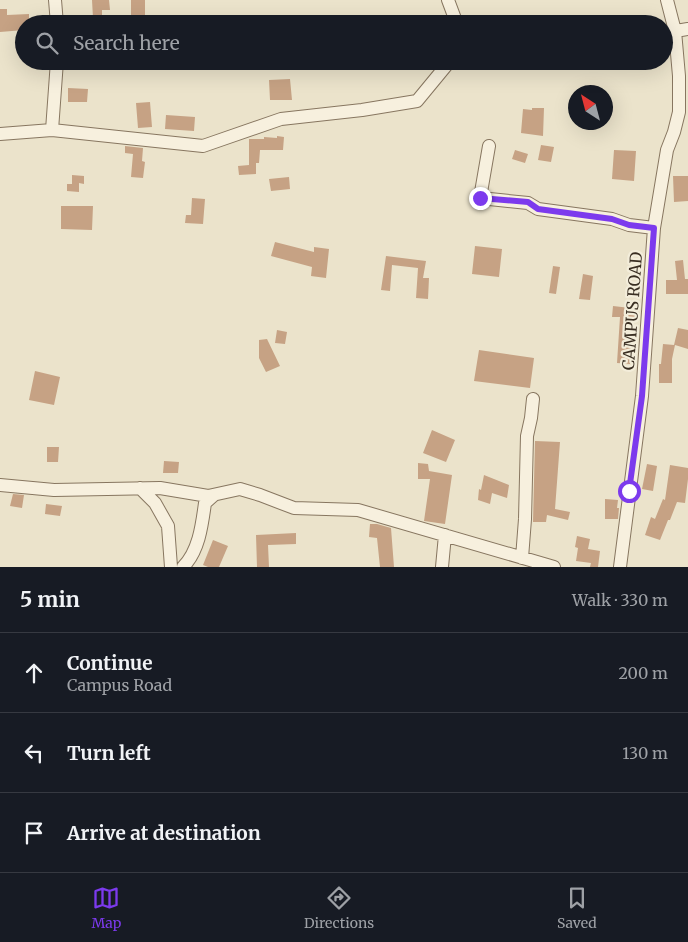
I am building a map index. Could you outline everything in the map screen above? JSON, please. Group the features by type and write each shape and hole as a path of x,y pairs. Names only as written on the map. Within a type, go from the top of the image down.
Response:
{"street":[{"path":"55,0 56,15"},
{"path":"448,0 454,15"},
{"name":"CAMPUS ROAD","path":"667,0 668,15"},
{"path":"673,31 688,29"},
{"name":"CAMPUS ROAD","path":"620,567 642,396 654,228 668,150 679,112 679,76 673,50"},
{"path":"52,130 56,70"},
{"path":"0,134 52,130 203,146 281,119 362,110 417,101 443,70"},
{"path":"489,146 480,198 528,202 538,209 612,219 629,225 654,228"},
{"path":"522,558 527,436 533,400"},
{"path":"0,484 54,490 160,488 208,496 240,490 260,495 294,508 358,510 554,567"},
{"path":"140,488 155,503 168,526 171,567"},
{"path":"183,567 191,559 203,524 205,503 214,495"},
{"path":"442,567 445,535"}],"building":[{"path":"92,0 109,0 110,10 102,10 102,15 93,15"},
{"path":"131,0 145,0 145,15 131,15"},
{"path":"0,9 7,9 7,15 29,14 15,15 15,31 0,32"},
{"path":"290,79 292,100 270,100 269,80"},
{"path":"68,88 88,89 87,102 68,102"},
{"path":"150,102 152,127 138,128 136,103"},
{"path":"532,108 544,108 543,136 521,133 523,109 532,110"},
{"path":"166,115 195,117 194,131 165,129"},
{"path":"277,136 284,137 283,150 260,150 259,163 256,163 256,174 239,175 238,166 249,165 249,139 277,138"},
{"path":"541,145 554,147 551,162 538,160"},
{"path":"125,146 143,148 142,161 145,162 143,178 131,177 133,154 125,153"},
{"path":"515,150 528,154 525,163 512,159"},
{"path":"614,150 636,151 634,181 612,179"},
{"path":"72,175 84,176 84,184 79,183 79,192 67,191 67,184 72,184"},
{"path":"673,176 688,176 688,201 674,202"},
{"path":"289,177 290,189 271,191 269,179"},
{"path":"192,198 205,199 203,224 185,223 186,215 191,215"},
{"path":"61,206 93,206 92,230 61,229"},
{"path":"275,242 314,252 314,247 329,249 326,278 311,276 312,267 271,256"},
{"path":"475,246 502,249 499,277 472,274"},
{"path":"386,256 426,261 423,278 429,278 428,299 416,298 418,268 392,265 390,291 381,290"},
{"path":"683,260 685,279 688,279 688,294 666,294 666,280 677,280 675,261"},
{"path":"553,266 560,267 556,294 549,293"},
{"path":"583,274 593,276 590,300 579,299"},
{"path":"613,306 639,309 638,319 634,319 630,364 617,363 620,317 612,317"},
{"path":"678,328 688,330 688,349 675,345 672,359 672,383 659,383 659,364 661,364 663,344 674,345"},
{"path":"277,330 287,332 285,344 275,343"},
{"path":"267,339 280,366 266,372 259,358 259,340"},
{"path":"479,350 534,358 530,388 474,381"},
{"path":"35,371 60,377 54,405 29,400"},
{"path":"432,430 455,440 446,462 423,453"},
{"path":"535,441 560,442 555,509 570,512 568,520 547,515 546,522 533,522"},
{"path":"47,447 59,447 58,462 47,462"},
{"path":"164,461 179,462 178,473 163,473"},
{"path":"418,463 428,464 429,471 452,475 445,524 424,521 430,479 418,479"},
{"path":"647,464 657,466 653,491 642,489"},
{"path":"670,465 688,468 685,503 677,502 660,540 645,535 651,517 655,519 663,499 665,500"},
{"path":"484,475 509,485 507,498 492,493 490,504 478,500 479,489 481,490"},
{"path":"13,494 24,495 22,508 10,506"},
{"path":"605,499 618,500 618,519 605,519"},
{"path":"46,504 62,506 60,516 45,514"},
{"path":"370,524 391,528 394,567 380,567 377,538 369,537"},
{"path":"296,533 296,544 268,545 269,567 257,567 256,535"},
{"path":"577,536 590,539 588,549 600,551 598,567 590,567 591,563 576,561 578,548 575,547"},
{"path":"213,540 228,546 219,567 203,565"}],"route":[{"path":"480,198 528,202 538,209 612,219 629,225 654,228 642,396 629,491"}]}
